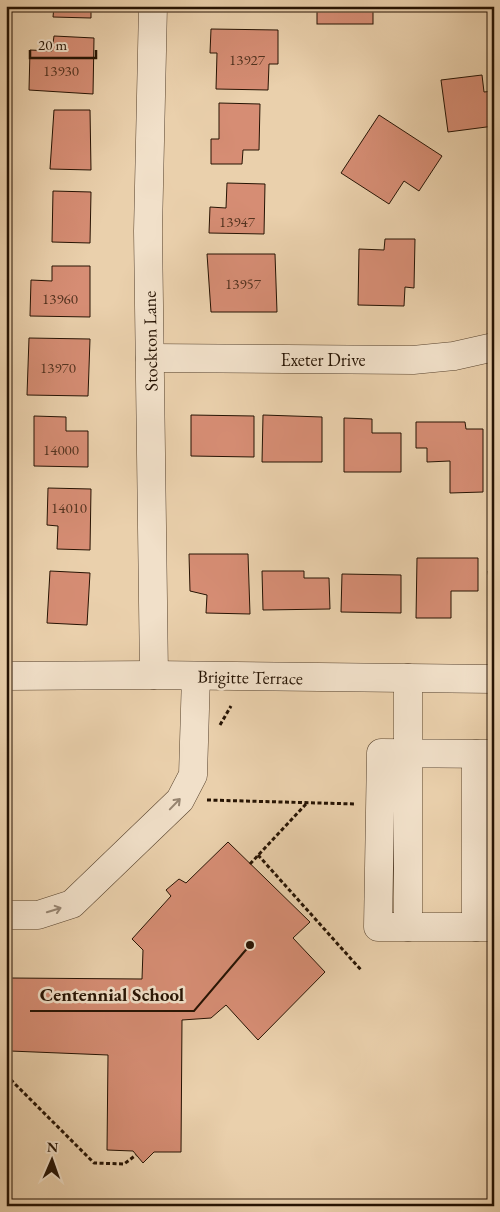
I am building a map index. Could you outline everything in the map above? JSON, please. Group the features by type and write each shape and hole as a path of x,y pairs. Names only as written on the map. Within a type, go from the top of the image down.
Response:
{"street":[{"name":"Stockton Lane","path":"153,6 148,231 154,676"},
{"name":"Exeter Drive","path":"150,358 413,360 454,356 494,346"},
{"name":"Brigitte Terrace","path":"6,676 494,679"},
{"path":"6,915 38,915 72,904 180,800 193,775 196,676"},
{"path":"408,678 408,927"},
{"path":"381,753 408,754 485,754 485,927 378,927 381,753"}],"path":[{"path":"202,800 380,804"},
{"path":"250,864 307,802"},
{"path":"258,855 361,970"},
{"path":"6,1075 94,1163 124,1164 136,1155"}],"building":[{"path":"54,6 91,6 91,18 53,17"},
{"path":"317,6 373,6 373,24 317,24"},
{"path":"211,29 278,30 278,64 269,64 268,90 216,89 217,53 210,53"},
{"path":"54,36 94,38 93,94 29,90 30,50 52,51"},
{"path":"482,75 484,92 494,91 494,126 448,132 441,80"},
{"path":"219,103 260,104 259,150 243,150 242,164 211,164 211,139 219,139"},
{"path":"54,110 90,110 91,170 50,169"},
{"path":"379,115 442,156 419,191 404,181 389,204 341,173"},
{"path":"227,183 265,184 264,234 209,233 210,207 226,208"},
{"path":"53,191 91,192 90,243 52,242"},
{"path":"385,239 415,239 414,288 405,287 404,306 358,305 359,249 384,250"},
{"path":"207,254 275,254 277,312 211,312"},
{"path":"52,266 90,266 90,317 30,316 31,280 52,281"},
{"path":"29,338 90,339 88,396 27,395"},
{"path":"191,415 254,416 254,457 191,456"},
{"path":"263,415 322,417 322,462 262,462"},
{"path":"34,416 66,417 66,431 88,431 88,467 34,466"},
{"path":"344,418 372,419 372,433 401,433 401,472 344,472"},
{"path":"416,422 465,422 466,429 483,429 483,492 450,493 450,461 427,462 427,448 416,448"},
{"path":"48,488 91,489 90,550 57,549 58,526 47,525"},
{"path":"189,554 248,554 250,614 206,613 207,595 190,591"},
{"path":"417,558 478,558 478,591 451,591 451,618 416,618"},
{"path":"494,570 494,614 493,614 488,571"},
{"path":"50,571 90,573 87,625 47,623"},
{"path":"262,571 304,571 304,578 329,578 330,609 263,610"},
{"path":"342,574 401,575 401,613 341,612"},
{"path":"228,842 310,922 293,938 325,972 258,1040 226,1005 211,1018 182,1020 181,1152 154,1152 143,1163 133,1151 107,1150 108,1055 10,1051 11,1026 6,1022 6,1006 10,1003 11,978 142,979 143,950 132,939 171,896 166,890 179,879 186,883"}],"place":[{"name":"Centennial School","path":"250,945"}]}
